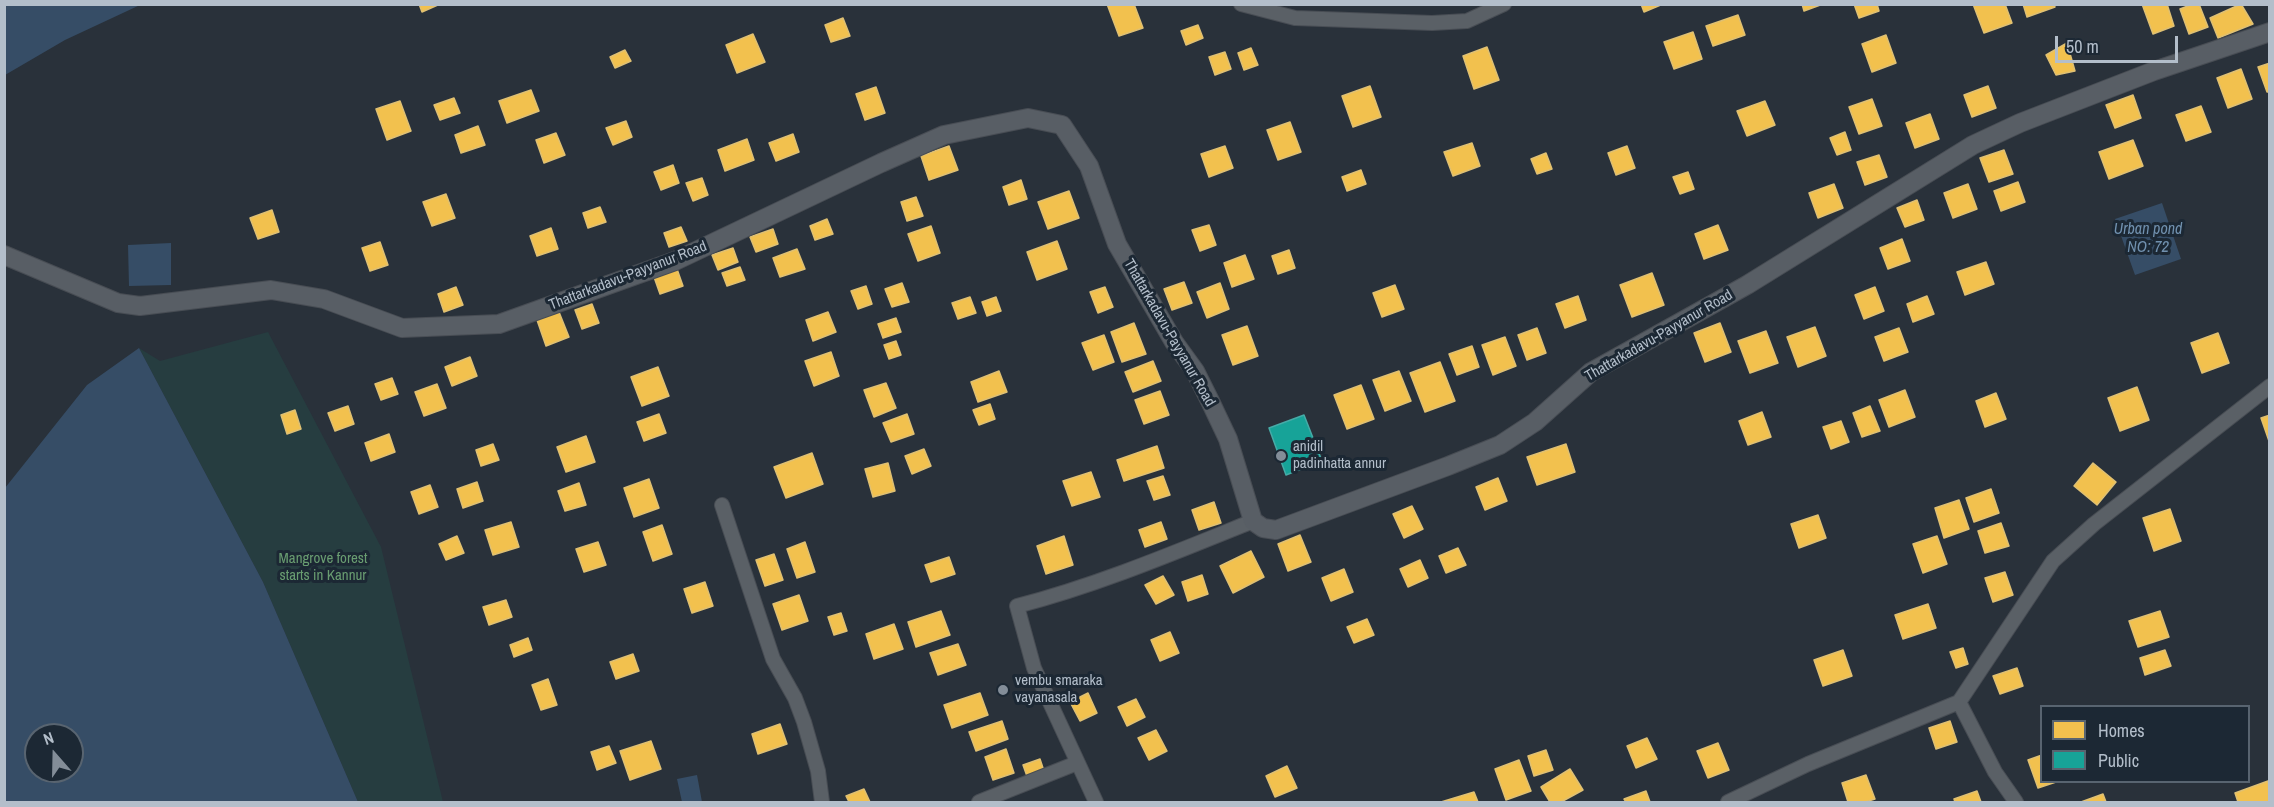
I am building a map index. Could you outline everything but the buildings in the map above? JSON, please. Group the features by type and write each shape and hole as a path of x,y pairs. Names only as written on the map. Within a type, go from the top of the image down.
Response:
{"main road":[{"name":"Thattarkadavu-Payyanur Road","path":"4,255 118,303 140,306 271,290 324,299 402,328 499,324 675,261 944,135 1028,118 1062,125 1089,166 1117,244 1174,342 1195,371 1210,401 1228,439 1253,521 1263,528 1276,530 1448,466 1500,444 1535,422 1591,372 1747,285 1973,145 2020,123 2154,71 2270,32"}],"street":[{"path":"1241,4 1295,18 1432,23 1467,21 1504,4"},
{"path":"1728,802 1808,764 1959,702 2053,561 2094,524 2270,386"},
{"path":"722,505 773,659 795,698 804,723 818,771 822,802"},
{"path":"1096,802 1034,668 1017,606 1059,595 1159,559 1253,521"},
{"path":"1959,702 1995,772 2016,802"},
{"path":"979,802 1077,763"}],"green space":[{"name":"Mangrove forest starts in Kannur","path":"268,332 381,547 443,802 358,802 263,582 139,348 160,361"}],"water":[{"path":"5,4 140,5 65,40 5,75"},
{"name":"Urban pond NO: 72","path":"2162,203 2181,259 2135,275 2115,219"},
{"path":"171,243 171,285 129,286 128,245"},
{"path":"139,348 263,582 358,802 5,802 5,488 87,385"},
{"path":"697,775 702,802 682,802 677,779"}],"place":[{"name":"anidil padinhatta annur","path":"1281,456"},
{"name":"vembu smaraka vayanasala","path":"1003,690"}]}
